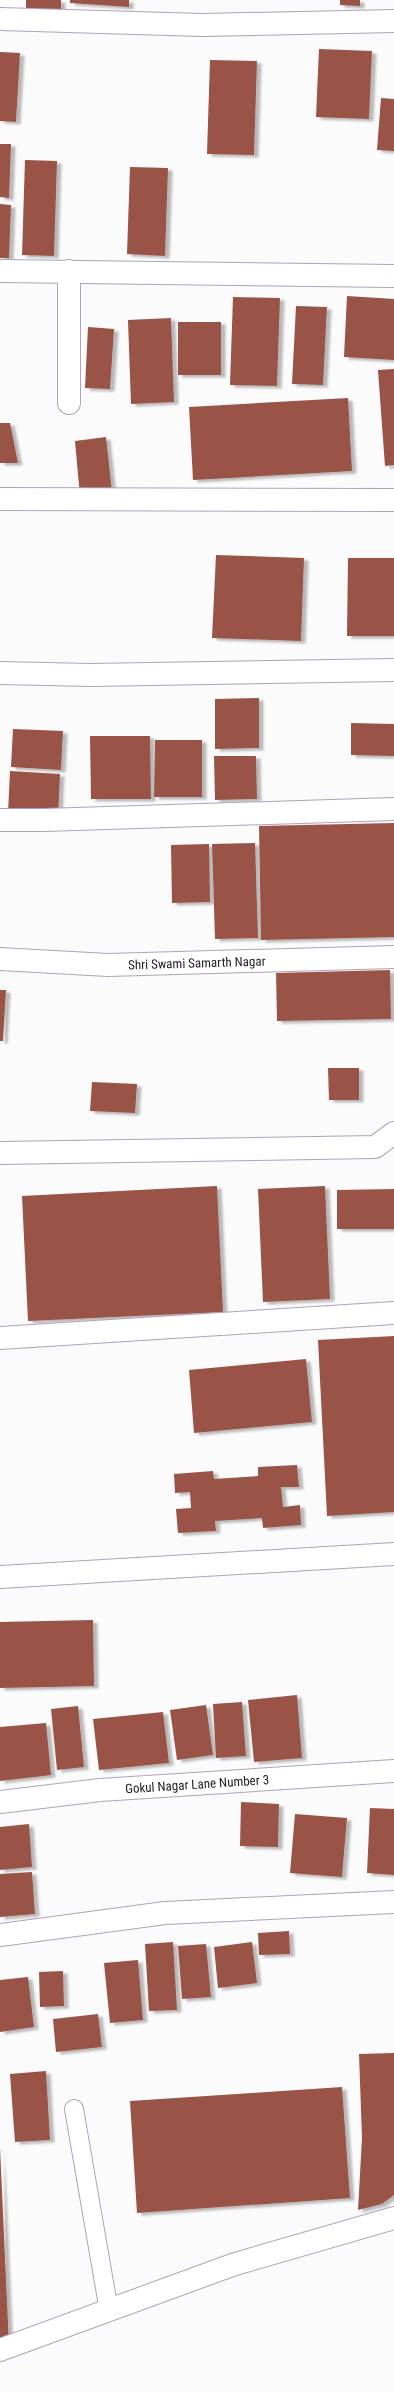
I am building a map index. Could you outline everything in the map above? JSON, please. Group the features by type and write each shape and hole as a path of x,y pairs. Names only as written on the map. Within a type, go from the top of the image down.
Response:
{"street":[{"path":"0,19 202,25 394,21"},
{"path":"69,271 69,403"},
{"path":"0,272 69,271 394,276"},
{"path":"0,499 394,500"},
{"path":"0,673 90,674 394,670"},
{"path":"0,820 44,820 394,809"},
{"name":"Shri Swami Samarth Nagar","path":"0,959 108,965 394,957"},
{"path":"0,1153 375,1147 394,1133"},
{"path":"0,1338 394,1313"},
{"path":"0,1577 394,1554"},
{"name":"Gokul Nagar Lane Number 3","path":"0,1802 100,1790 394,1771"},
{"path":"0,1935 165,1913 394,1902"},
{"path":"0,2350 235,2264 394,2218"}],"lane":[{"path":"74,2109 109,2311"}],"building":[{"path":"26,0 61,0 61,15 26,15"},
{"path":"70,0 129,0 129,7 70,3"},
{"path":"340,0 360,0 360,6 340,5"},
{"path":"319,49 372,51 369,119 316,117"},
{"path":"0,52 20,53 16,122 0,121"},
{"path":"210,60 257,61 254,155 207,154"},
{"path":"381,98 394,99 394,151 377,150"},
{"path":"0,144 11,144 9,198 0,197"},
{"path":"25,160 57,161 54,256 22,255"},
{"path":"130,167 168,168 165,256 127,254"},
{"path":"0,204 11,205 9,258 0,258"},
{"path":"347,296 394,299 394,360 344,357"},
{"path":"233,297 280,298 277,386 230,385"},
{"path":"296,306 327,307 323,385 292,384"},
{"path":"171,318 174,402 131,404 128,320"},
{"path":"178,322 221,322 221,375 178,375"},
{"path":"88,327 114,329 110,389 85,388"},
{"path":"394,369 394,465 385,466 378,370"},
{"path":"348,398 352,471 193,480 189,407"},
{"path":"0,423 10,423 18,463 0,463"},
{"path":"106,437 112,492 80,496 75,441"},
{"path":"216,555 304,558 301,641 212,638"},
{"path":"348,558 394,558 394,636 347,636"},
{"path":"259,698 259,748 215,749 215,699"},
{"path":"351,723 394,724 394,756 351,755"},
{"path":"13,729 63,731 61,770 11,767"},
{"path":"90,736 150,736 151,799 91,799"},
{"path":"155,740 202,740 202,797 154,797"},
{"path":"214,756 256,756 257,799 215,800"},
{"path":"10,771 60,774 58,817 8,814"},
{"path":"394,823 394,937 261,940 259,826"},
{"path":"255,843 258,938 215,939 212,844"},
{"path":"209,844 210,902 172,903 171,845"},
{"path":"390,970 391,1019 277,1021 276,973"},
{"path":"0,990 6,990 3,1041 0,1041"},
{"path":"328,1068 359,1068 359,1100 329,1100"},
{"path":"92,1082 137,1084 135,1113 90,1111"},
{"path":"217,1186 223,1312 28,1321 22,1196"},
{"path":"325,1186 330,1299 263,1302 258,1189"},
{"path":"394,1189 394,1229 337,1229 337,1190"},
{"path":"394,1336 394,1512 327,1516 318,1340"},
{"path":"306,1359 312,1422 194,1433 189,1370"},
{"path":"297,1465 299,1487 281,1487 283,1507 300,1505 301,1525 263,1528 262,1518 215,1521 216,1531 178,1533 176,1509 191,1508 190,1492 175,1493 174,1474 213,1471 214,1479 258,1476 258,1467"},
{"path":"93,1620 94,1686 0,1688 0,1622"},
{"path":"297,1695 302,1758 254,1762 248,1700"},
{"path":"242,1702 246,1756 216,1758 213,1704"},
{"path":"206,1705 213,1755 177,1760 170,1710"},
{"path":"78,1706 84,1767 57,1770 51,1709"},
{"path":"163,1712 169,1763 99,1770 93,1719"},
{"path":"46,1723 51,1775 0,1781 0,1727"},
{"path":"241,1802 279,1804 278,1847 240,1846"},
{"path":"370,1808 394,1809 394,1875 367,1873"},
{"path":"295,1814 347,1818 342,1877 290,1873"},
{"path":"29,1824 32,1867 0,1870 0,1827"},
{"path":"32,1872 35,1914 0,1917 0,1874"},
{"path":"289,1931 290,1954 259,1955 258,1933"},
{"path":"173,1942 177,2010 149,2011 145,1944"},
{"path":"252,1942 257,1983 218,1988 214,1947"},
{"path":"206,1944 211,1997 182,1999 178,1946"},
{"path":"138,1960 143,2020 110,2023 104,1963"},
{"path":"63,1971 64,2006 40,2007 39,1972"},
{"path":"28,1977 34,2027 0,2032 0,1980"},
{"path":"98,2014 102,2047 56,2052 53,2019"},
{"path":"394,2053 394,2195 382,2204 358,2210 362,2138 359,2054"},
{"path":"46,2071 50,2140 15,2142 10,2074"},
{"path":"342,2087 350,2198 137,2213 130,2101"},
{"path":"0,2147 9,2346 0,2347"}]}
